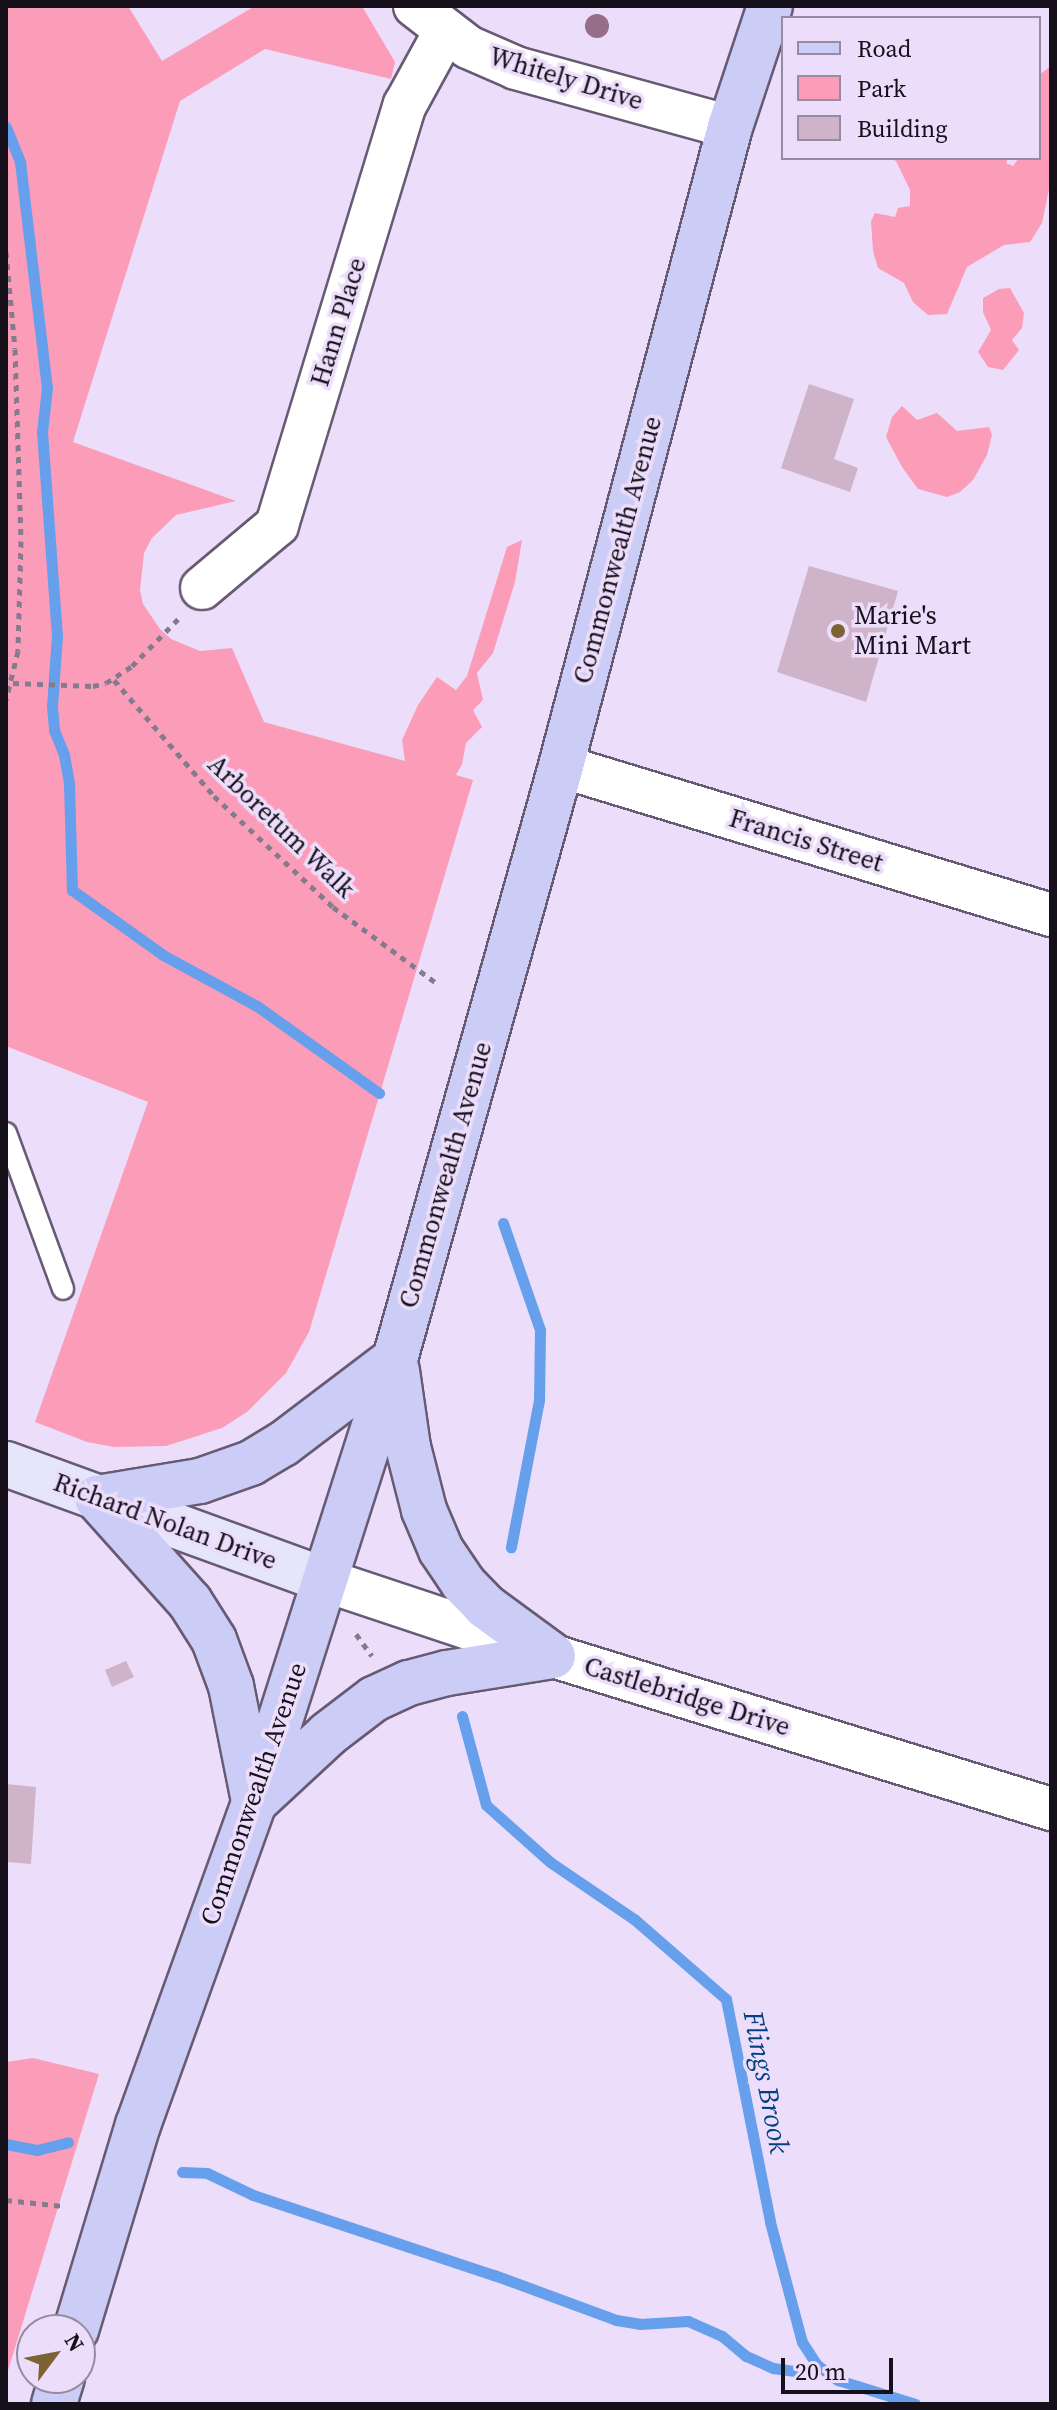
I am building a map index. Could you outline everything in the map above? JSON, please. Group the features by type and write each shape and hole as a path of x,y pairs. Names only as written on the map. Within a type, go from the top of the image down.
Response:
{"main road":[{"name":"Commonwealth Avenue","path":"81,2314 138,2125 254,1802 395,1359 561,766 730,127 770,6"},
{"path":"97,1498 200,1481 239,1469 283,1444 395,1359 408,1447 424,1510 441,1550 463,1583 485,1606 553,1656"},
{"name":"Richard Nolan Drive","path":"6,1464 324,1580"},
{"path":"97,1498 190,1602 214,1640 231,1686 254,1802"},
{"path":"254,1802 328,1734 374,1699 409,1683 447,1673 553,1656"}],"street":[{"name":"Whitely Drive","path":"430,19 468,47 516,68 730,127"},
{"name":"Hann Place","path":"202,588 277,525 430,19"},
{"name":"Francis Street","path":"561,766 1051,915"},
{"name":"Castlebridge Drive","path":"324,1580 553,1656 1051,1809"}],"lane":[{"path":"6,1133 63,1289"}],"path":[{"path":"6,252 15,349 21,505 20,631 13,683 6,700"},
{"path":"13,683 87,686 114,680 166,634 202,588"},
{"name":"Arboretum Walk","path":"114,680 167,745 267,846 333,907 438,984"},
{"path":"353,1629 372,1656"},
{"path":"6,2200 63,2206"}],"green space":[{"path":"6,6 128,6 162,61 255,6 362,6 395,62 391,79 265,49 180,101 73,442 236,501 176,515 152,538 144,553 140,590 143,604 160,629 171,639 200,651 232,648 264,722 405,761 402,740 418,705 437,677 456,690 467,676 507,547 522,540 515,582 493,653 477,673 483,700 473,710 482,727 466,743 462,764 456,775 473,780 309,1332 286,1373 247,1412 222,1428 166,1446 114,1447 87,1442 35,1422 148,1102 6,1046"},
{"path":"1051,66 1051,180 1042,223 1030,242 1004,245 967,267 947,314 928,315 913,302 904,283 878,268 873,251 871,221 875,213 895,217 898,208 910,206 910,190 893,160 1007,160 1006,163 1013,166 1018,160 1041,160 1041,74"},
{"path":"1010,288 1024,313 1022,328 1012,340 1019,350 1003,370 988,367 978,352 991,330 983,312 983,298 999,289"},
{"path":"902,406 917,420 937,413 957,431 989,427 992,435 987,455 973,480 960,492 947,497 918,489 902,467 886,437 892,417"},
{"path":"33,2058 99,2074 25,2314 16,2314 16,2344 6,2377 6,2062"}],"building":[{"path":"809,384 854,399 834,459 858,468 850,492 781,468"},
{"name":"Marie's Mini Mart","path":"809,566 898,591 866,702 777,672"},
{"path":"126,1661 134,1677 112,1687 105,1670"},
{"path":"6,1784 36,1787 31,1864 6,1862"}],"waterway":[{"path":"6,127 20,162 47,388 42,432 57,635 52,706 54,730 64,755 69,784 72,890 163,955 257,1006 379,1093"},
{"path":"503,1223 540,1330 539,1400 511,1547"},
{"name":"Flings Brook","path":"462,1716 486,1805 550,1862 634,1919 726,1999 770,2222 802,2342 817,2365 838,2380 915,2404"},
{"path":"6,2144 37,2150 68,2142"},
{"path":"182,2172 207,2173 253,2195 494,2275 616,2320 640,2324 688,2321 722,2336 746,2356 773,2368 801,2372 817,2365"}],"place":[{"name":"Marie's Mini Mart","path":"838,631"}]}
